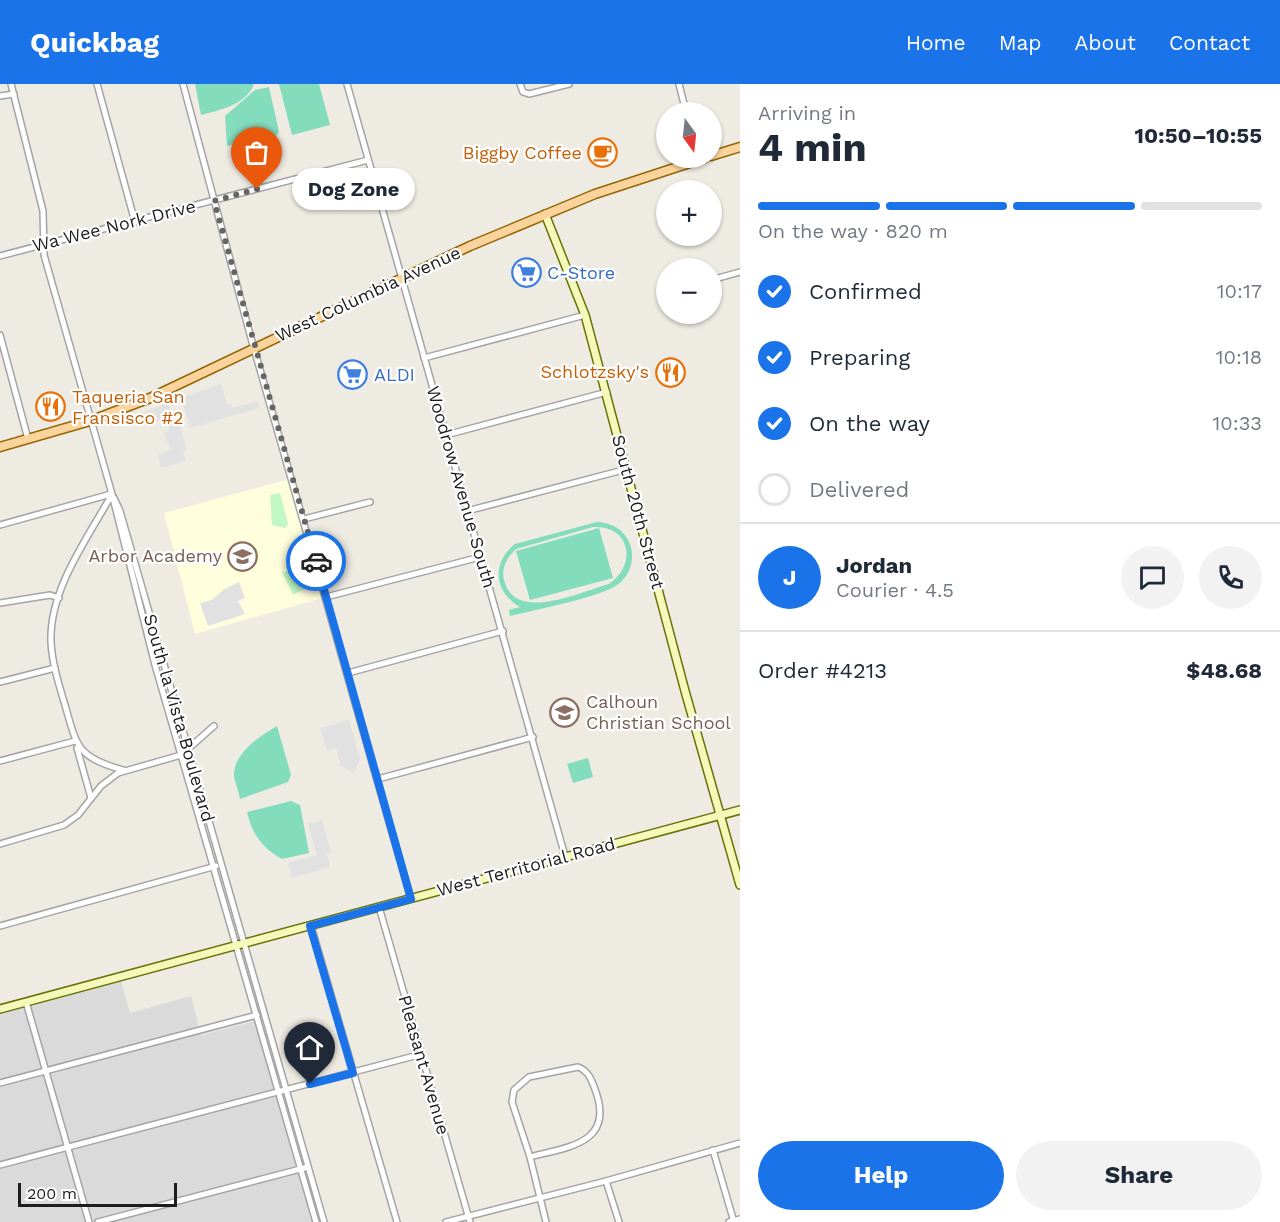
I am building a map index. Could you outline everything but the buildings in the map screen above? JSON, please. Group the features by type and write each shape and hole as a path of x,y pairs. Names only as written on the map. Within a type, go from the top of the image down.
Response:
{"main road":[{"path":"722,153 740,147"},
{"name":"West Columbia Avenue","path":"0,447 90,421 150,398 401,277 545,214 616,186 671,168"}],"street":[{"name":"South la Vista Boulevard","path":"11,84 37,184 45,226 44,255 112,494 155,665 213,868 240,945"},
{"path":"97,84 135,222"},
{"path":"183,84 254,347 411,899"},
{"name":"Woodrow Avenue South","path":"347,84 566,856"},
{"path":"520,84 526,94 568,84"},
{"path":"679,84 684,102"},
{"path":"0,96 14,94"},
{"name":"Wa Wee Nork Drive","path":"0,256 368,160"},
{"name":"South 20th Street","path":"545,214 585,315 719,815 740,885"},
{"path":"722,277 740,272"},
{"path":"424,358 585,315"},
{"path":"0,335 28,439"},
{"path":"446,435 607,392"},
{"path":"467,511 627,469"},
{"name":"South la Vista Boulevard","path":"112,494 120,511 221,865 240,945"},
{"path":"0,525 112,494"},
{"path":"92,798 55,668 51,642 52,621 67,577 112,494"},
{"path":"304,519 370,502"},
{"path":"326,597 480,557"},
{"path":"0,603 50,595 59,598"},
{"path":"348,673 503,631"},
{"path":"0,682 55,668"},
{"path":"0,844 64,825 78,815 101,786 123,770 181,755 214,726"},
{"path":"378,779 533,737"},
{"path":"76,743 94,758 123,770"},
{"path":"0,761 76,743"},
{"name":"West Territorial Road","path":"0,1008 740,810"},
{"path":"0,926 221,865"},
{"name":"Pleasant Avenue","path":"379,907 469,1219"},
{"path":"310,926 397,1222"},
{"path":"240,945 263,1014 324,1222"},
{"path":"240,945 256,1016 316,1222"},
{"path":"26,1002 89,1222"},
{"path":"0,1083 263,1014"},
{"path":"0,1165 422,1054"},
{"path":"530,1157 584,1141 598,1126 600,1117 598,1096 592,1080 583,1069 560,1068 529,1077 514,1090 512,1102 530,1157 546,1222"},
{"path":"446,1222 469,1219 740,1143"},
{"path":"713,1150 732,1222 740,1219"},
{"path":"98,1222 308,1167"},
{"path":"606,1181 619,1222"}],"shaded area":[{"path":"221,384 227,405 232,404 233,408 258,401 259,408 190,428 181,398"},
{"path":"168,403 170,412 175,410 187,450 183,452 186,461 161,468 158,455 171,450 164,433 170,430 166,419 147,425 142,413"},
{"name":"Arbor Academy","path":"290,479 323,598 195,634 164,513"},
{"path":"239,582 245,598 238,601 245,614 208,626 200,603 212,600 223,590"},
{"path":"349,720 360,759 354,773 341,766 336,748 327,751 320,728"},
{"path":"322,820 331,852 327,854 330,867 292,878 288,863 317,855 308,824"},
{"path":"121,981 130,1013 191,996 201,1035 259,1020 316,1222 0,1222 0,1013"}],"green space":[{"path":"195,84 254,84 239,102 201,115"},
{"path":"279,84 319,84 330,125 292,135"},
{"path":"269,87 279,132 275,137 227,146 225,116 255,90"},
{"path":"280,493 288,524 285,528 272,525 270,495"},
{"path":"597,522 612,525 624,534 630,544 632,561 626,576 609,590 510,616 509,610 520,607 505,594 499,577 499,568 507,552 515,544","holes":["593,527 606,528 615,532 626,547 624,566 609,584 567,597 536,603 522,601 512,595 505,583 503,573 509,556 516,549"]},
{"path":"599,528 613,578 530,600 516,551"},
{"path":"301,569 305,589 293,595 282,572"},
{"path":"277,726 291,775 288,782 240,799 234,776 238,760 249,746"},
{"path":"588,758 593,777 573,783 567,764"},
{"path":"291,801 300,805 309,853 282,859 259,840 247,812"}],"way so far":[{"path":"257,189 214,201 316,561"}],"place":[{"name":"Biggby Coffee","path":"603,153"},
{"name":"Dog Zone","path":"257,189"},
{"name":"C-Store","path":"526,273"},
{"name":"Schlotzsky's","path":"670,372"},
{"name":"ALDI","path":"353,375"},
{"name":"Taqueria San Fransisco #2","path":"51,407"},
{"name":"Arbor Academy","path":"243,556"},
{"name":"Calhoun Christian School","path":"565,712"}],"route":[{"path":"310,1084 353,1073 310,926 411,899 316,561"}]}
